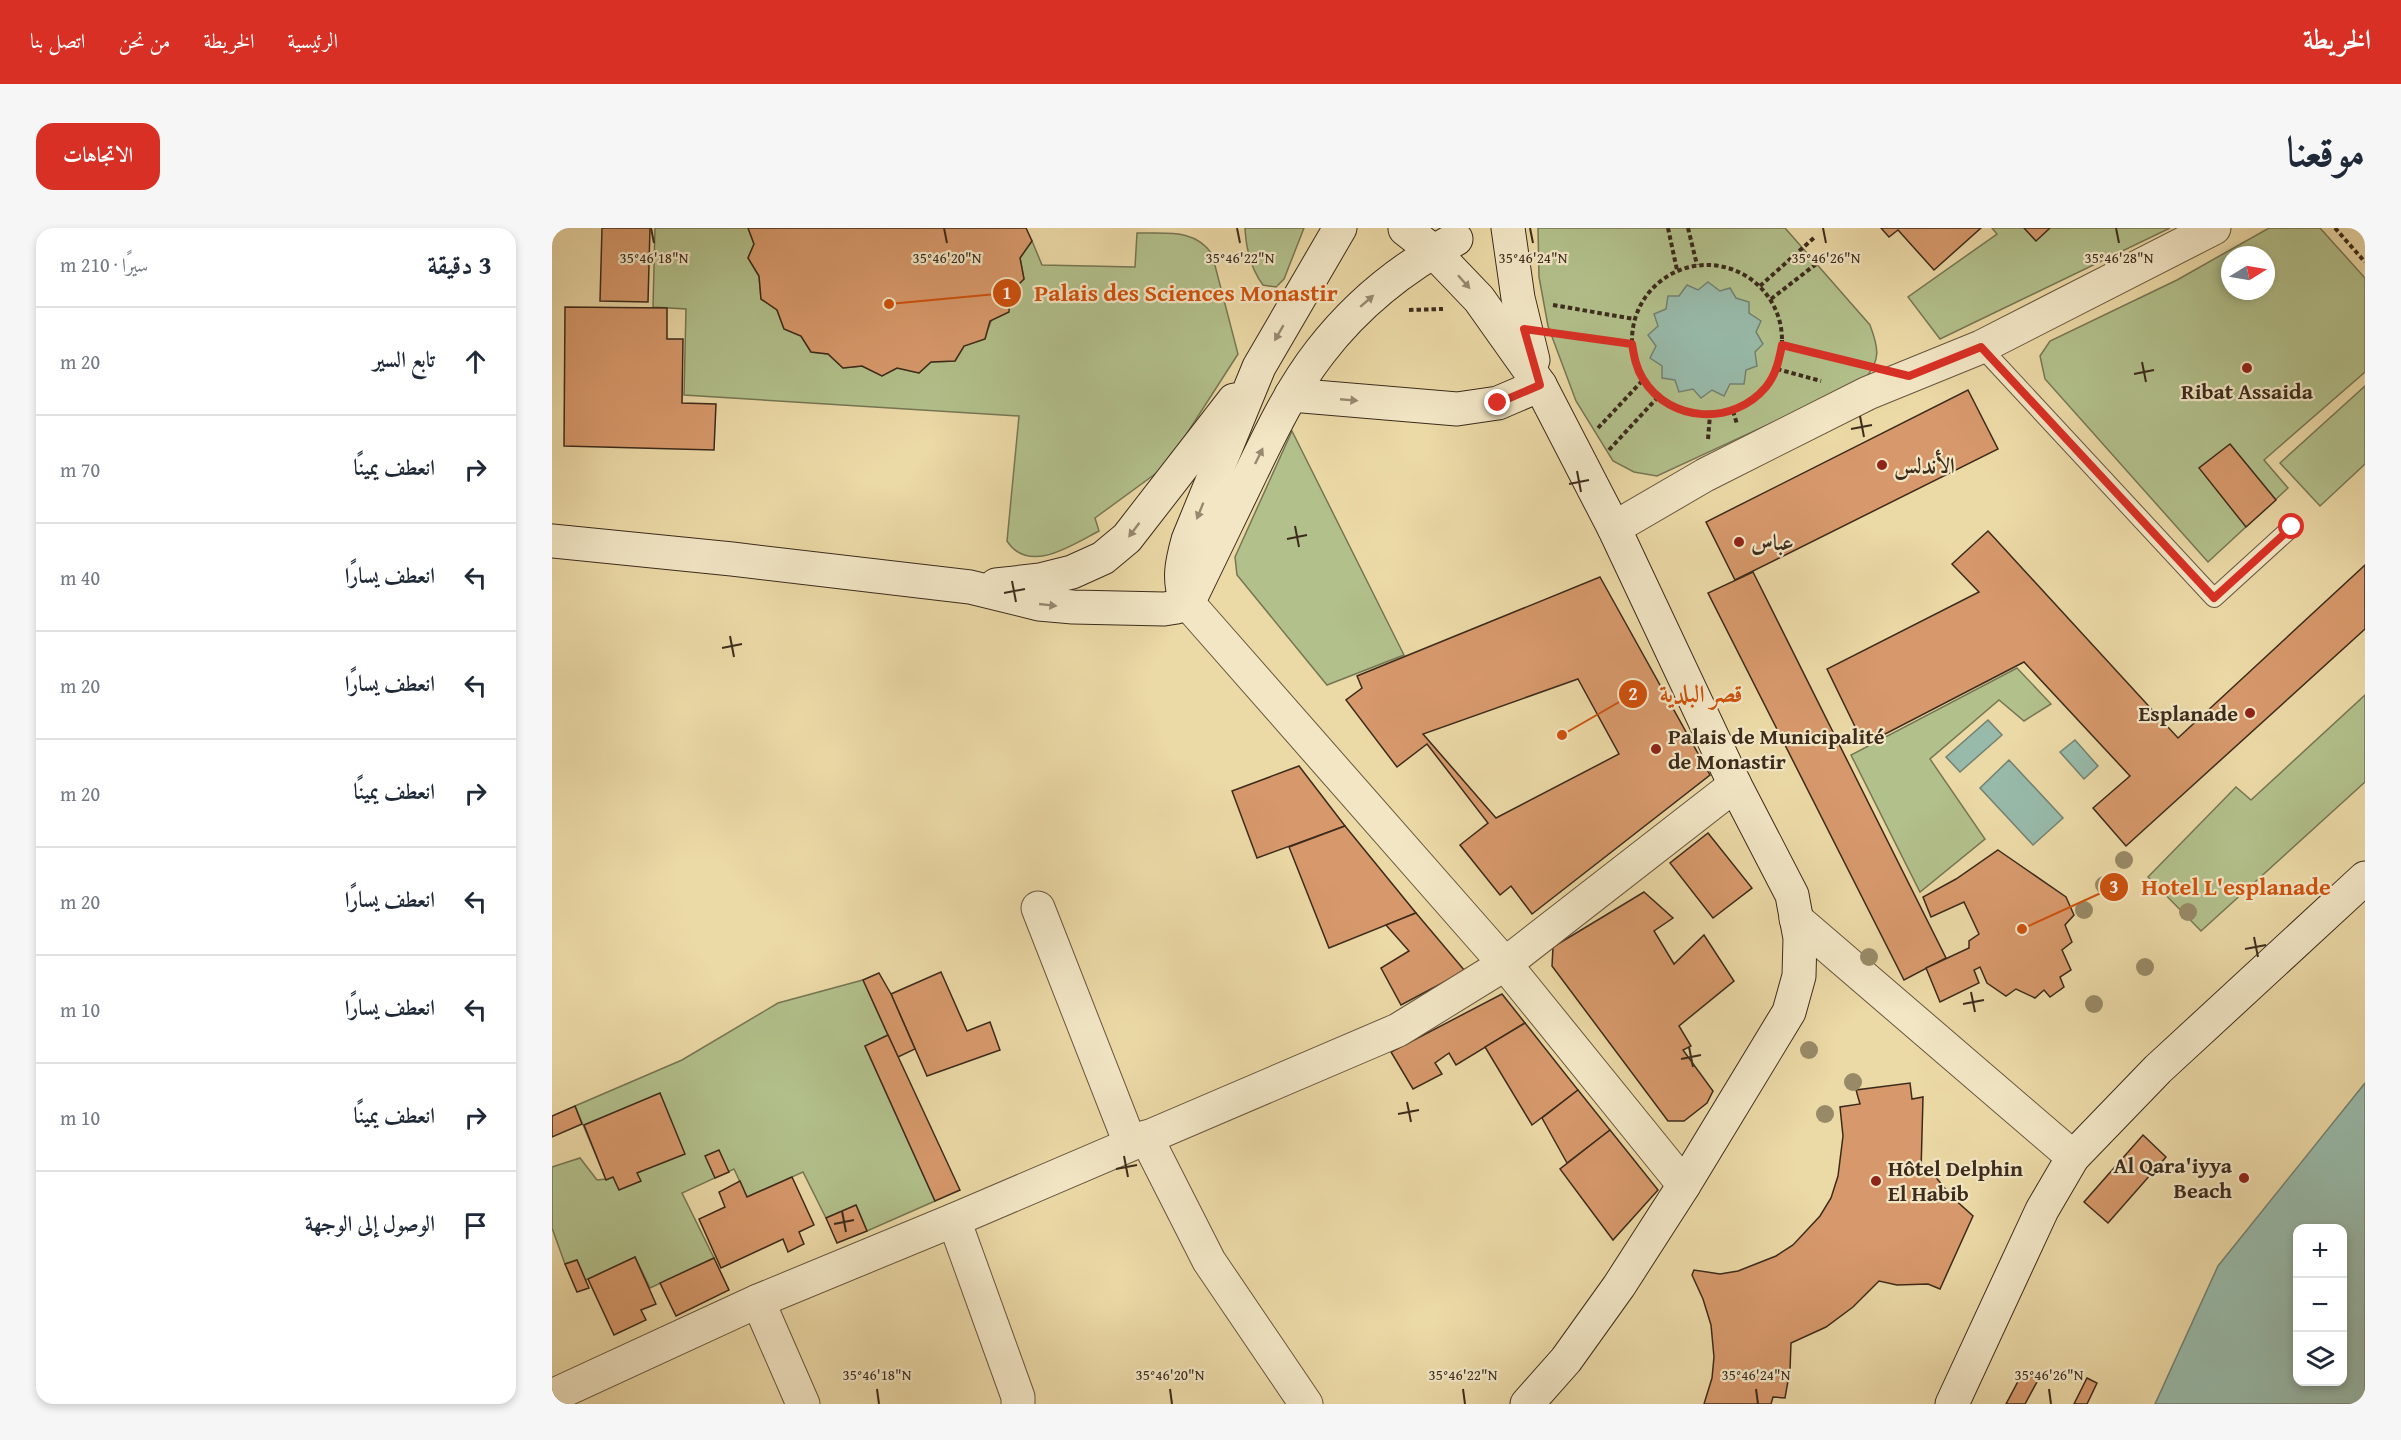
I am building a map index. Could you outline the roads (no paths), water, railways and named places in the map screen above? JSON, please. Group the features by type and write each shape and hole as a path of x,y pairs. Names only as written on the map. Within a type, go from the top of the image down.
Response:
{"street":[{"path":"970,587 1040,580 1072,572 1103,558 1127,538 1259,367 1340,228"},
{"path":"1405,228 1421,237 1439,240 1456,239"},
{"path":"1508,228 1521,314 1540,385"},
{"path":"1614,528 1705,475 1868,393 1981,347 2214,228"},
{"path":"1456,239 1479,299 1540,385 1614,528 1735,785 1792,895 1800,938 1799,976 1789,1012 1684,1185 1619,1286 1566,1360 1527,1404"},
{"path":"552,541 970,587 1022,600 1073,608 1164,609 1177,607 1192,595 1291,395 1319,352 1356,310 1390,280 1456,239"},
{"path":"1259,367 1188,540 1181,567 1180,585 1186,602 1504,964 1684,1185"},
{"path":"1291,395 1457,409 1498,403 1540,385"},
{"path":"552,1396 758,1301 954,1220 1398,1030 1504,964 1735,785"},
{"path":"1952,1404 2042,1210 2073,1157 2158,1069 2365,878"},
{"path":"1038,908 1138,1140 1209,1261 1306,1404"},
{"path":"1796,919 2073,1157"},
{"path":"954,1220 1018,1397 1018,1404"},
{"path":"758,1301 803,1404"}],"lane":[{"path":"1981,347 2214,598 2292,527"}],"place":[{"name":"Palais des Sciences Monastir","path":"889,304"},
{"name":"Ribat Assaida","path":"2247,368"},
{"name":"الأندلس","path":"1882,465"},
{"name":"عباس","path":"1739,542"},
{"name":"Esplanade","path":"2250,713"},
{"name":"قصر البلدية","path":"1562,735"},
{"name":"Palais de Municipalité de Monastir","path":"1656,749"},
{"name":"Hotel L'esplanade","path":"2022,929"},
{"name":"Al Qara'iyya Beach","path":"2244,1178"},
{"name":"Hôtel Delphin El Habib","path":"1876,1181"}]}
